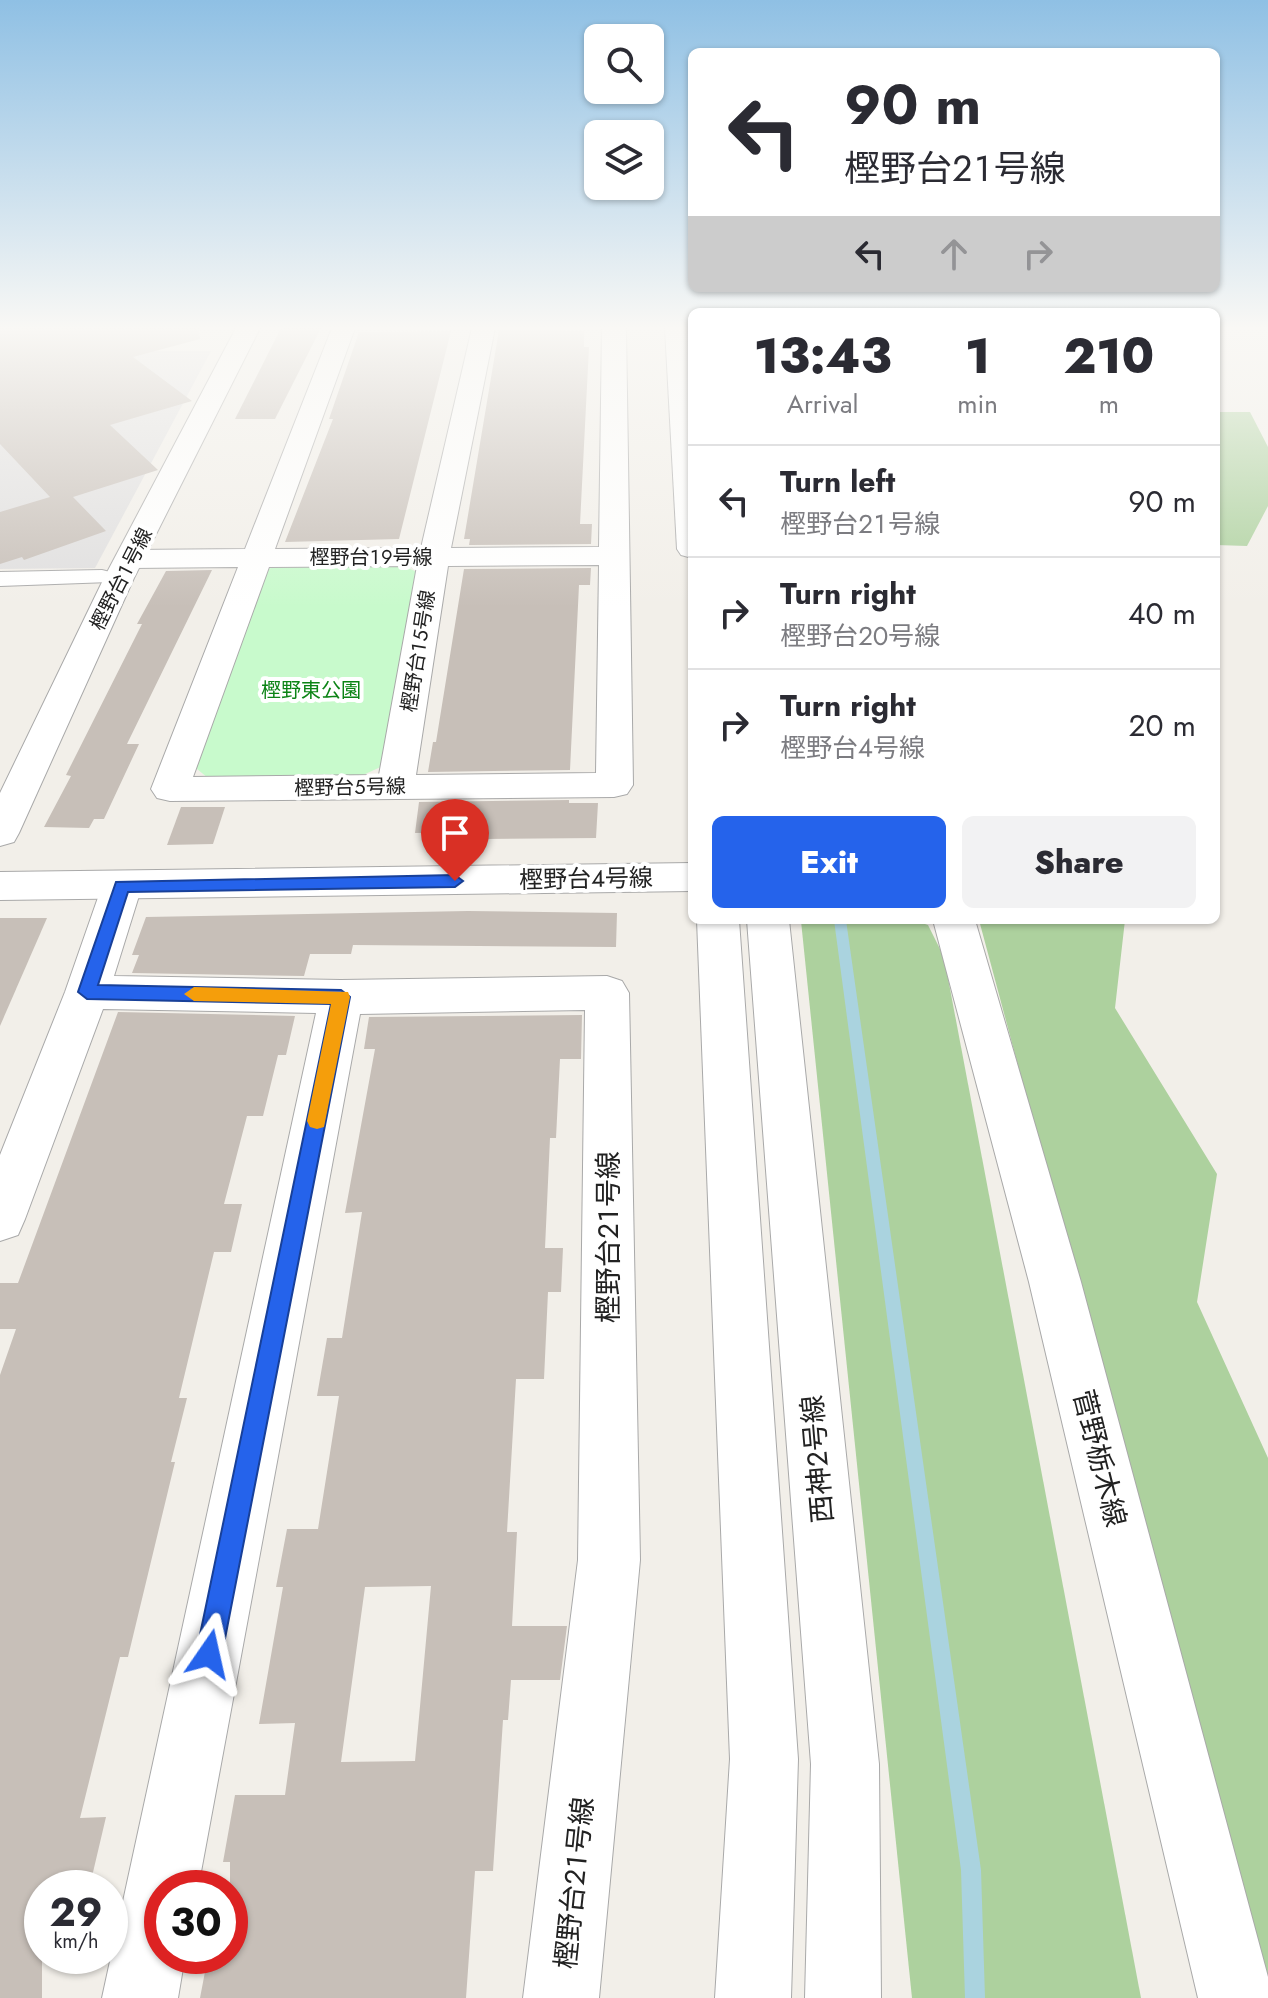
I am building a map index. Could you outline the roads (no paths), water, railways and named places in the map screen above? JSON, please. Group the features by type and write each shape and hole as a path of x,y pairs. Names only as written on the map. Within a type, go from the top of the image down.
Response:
{"street":[{"name":"樫野台１号線","path":"0,833 201,421"},
{"name":"樫野台５号線","path":"308,421 170,789 614,785 613,421"},
{"name":"樫野台１５号線","path":"396,786 434,556 463,421"},
{"path":"683,421 688,494"},
{"name":"樫野台１９号線","path":"131,559 612,556"},
{"path":"0,579 102,577"},
{"name":"樫野台４号線","path":"0,886 688,877"},
{"path":"0,1219 87,992 122,886"},
{"path":"718,924 764,1759 753,1998"},
{"name":"西神２号線","path":"768,924 845,1764 843,1998"},
{"name":"菅野栃木線","path":"955,924 1055,1282 1236,1998"},
{"name":"樫野台２１号線","path":"87,992 341,997 607,993 609,1560 561,1998"},
{"path":"140,1998 341,997"}],"waterway":[{"path":"841,924 971,1870 975,1998"}],"park label":[{"name":"樫野東公園","path":"311,690"}]}
